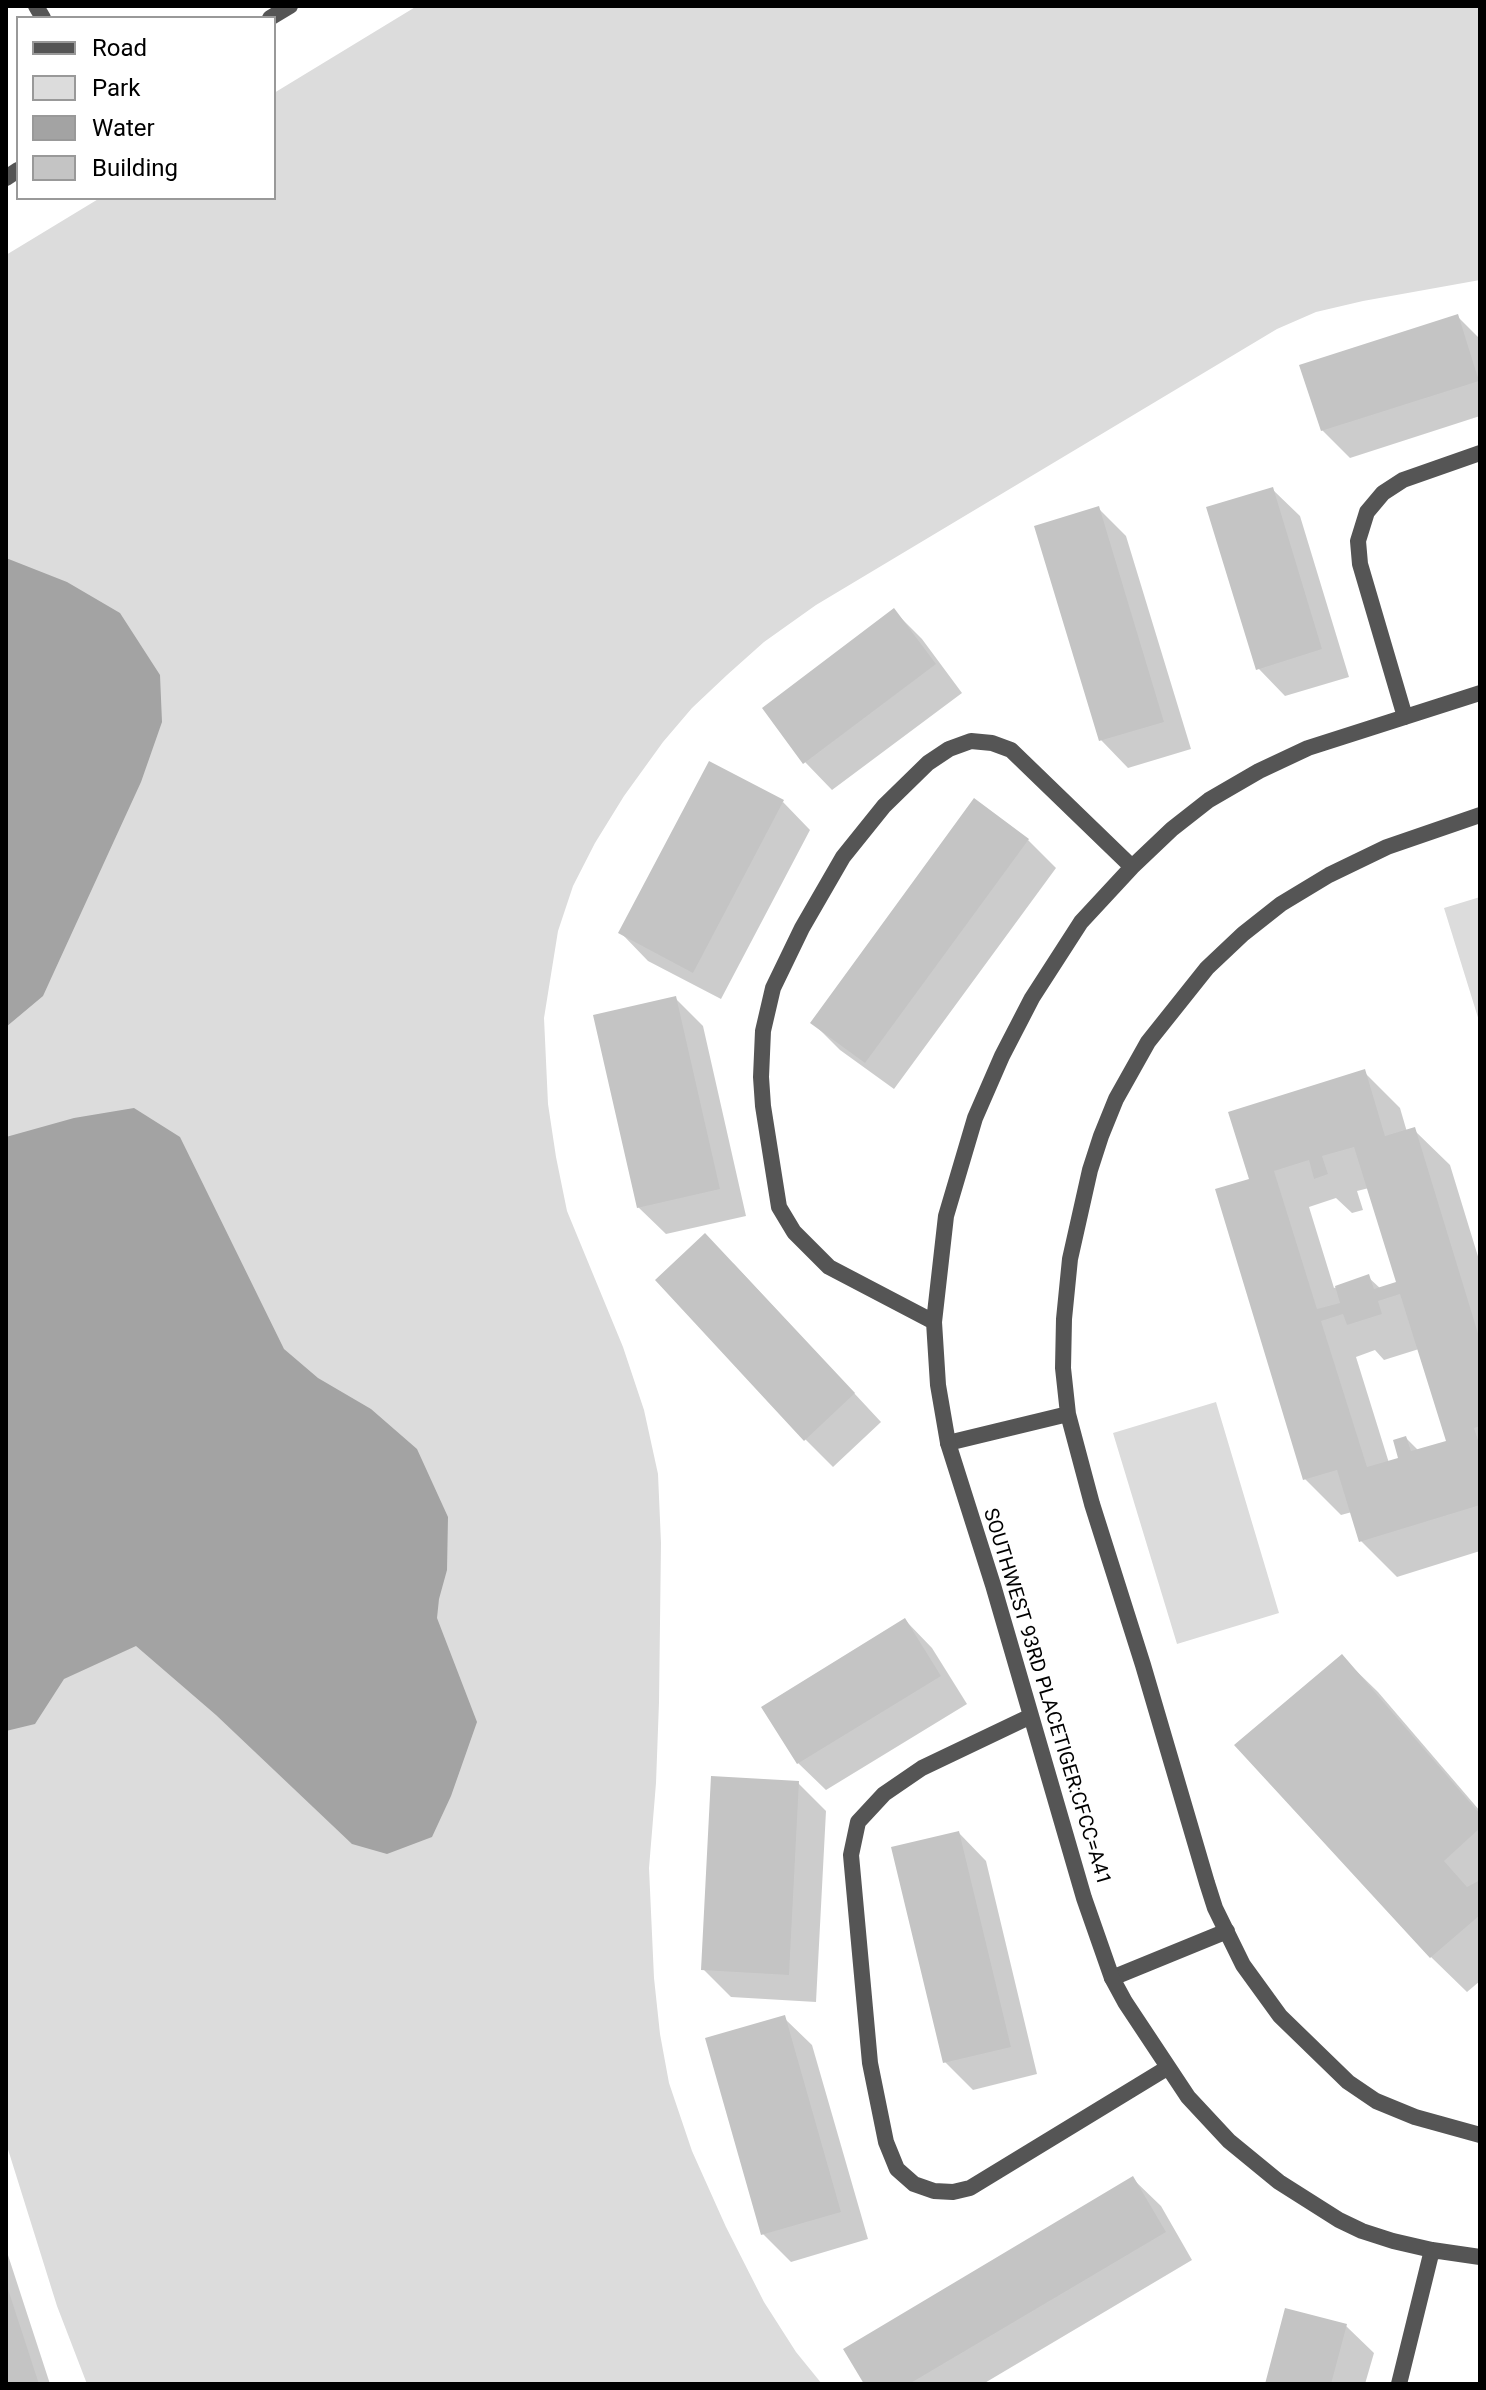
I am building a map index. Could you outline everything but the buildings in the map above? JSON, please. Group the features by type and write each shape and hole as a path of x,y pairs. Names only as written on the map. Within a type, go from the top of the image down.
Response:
{"street":[{"path":"1405,717 1360,564 1358,541 1367,512 1383,493 1403,480 1480,453"},
{"name":"SOUTHWEST 93RD PLACETIGER:CFCC=A41","path":"1480,693 1308,748 1259,771 1209,800 1172,829 1081,922 1032,998 975,1118 946,1216 934,1322 938,1385 948,1443 993,1585 1084,1898 1112,1978 1139,2025 1188,2097 1229,2141 1309,2202 1362,2231 1393,2241 1480,2257"},
{"path":"934,1322 829,1267 794,1232 779,1207 761,1077 763,1031 773,988 802,928 843,857 876,816 928,763 949,749 971,741 992,743 1011,750 1132,867"},
{"path":"1480,815 1387,847 1329,875 1281,904 1207,968 1148,1042 1116,1099 1101,1136 1079,1214 1070,1259 1063,1368 1068,1414 1092,1504 1215,1908 1243,1965 1280,2016 1330,2066 1376,2101 1415,2117 1480,2135"},
{"path":"948,1443 1068,1414"},
{"path":"1031,1716 922,1768 884,1794 858,1822 851,1855 852,1870 870,2063 886,2142 897,2169 914,2184 934,2191 953,2192 970,2188 1167,2068"},
{"path":"1112,1978 1227,1931"},
{"path":"1399,2384 1432,2250"}],"green space":[{"path":"417,6 1480,6 1480,280 1316,312 1277,329 816,605 764,642 727,675 692,708 663,742 595,843 573,886 558,931 544,1018 548,1104 556,1157 567,1211 623,1347 644,1410 658,1474 661,1543 659,1702 649,1868 660,2034 669,2083 692,2151 726,2227 764,2302 796,2352 822,2384 87,2384 57,2306 6,2143 6,255 97,200 276,200 276,92"},
{"path":"1480,897 1480,1024 1444,908"},
{"path":"1216,1402 1279,1613 1177,1644 1113,1433"}],"water":[{"path":"6,558 67,582 120,613 160,675 162,722 141,782 43,996 6,1027"},
{"path":"134,1108 180,1137 284,1349 318,1378 371,1409 417,1449 448,1517 447,1570 437,1618 477,1722 451,1796 432,1837 387,1854 352,1844 216,1715 136,1646 64,1679 35,1724 6,1731 6,1137 74,1118"}]}
